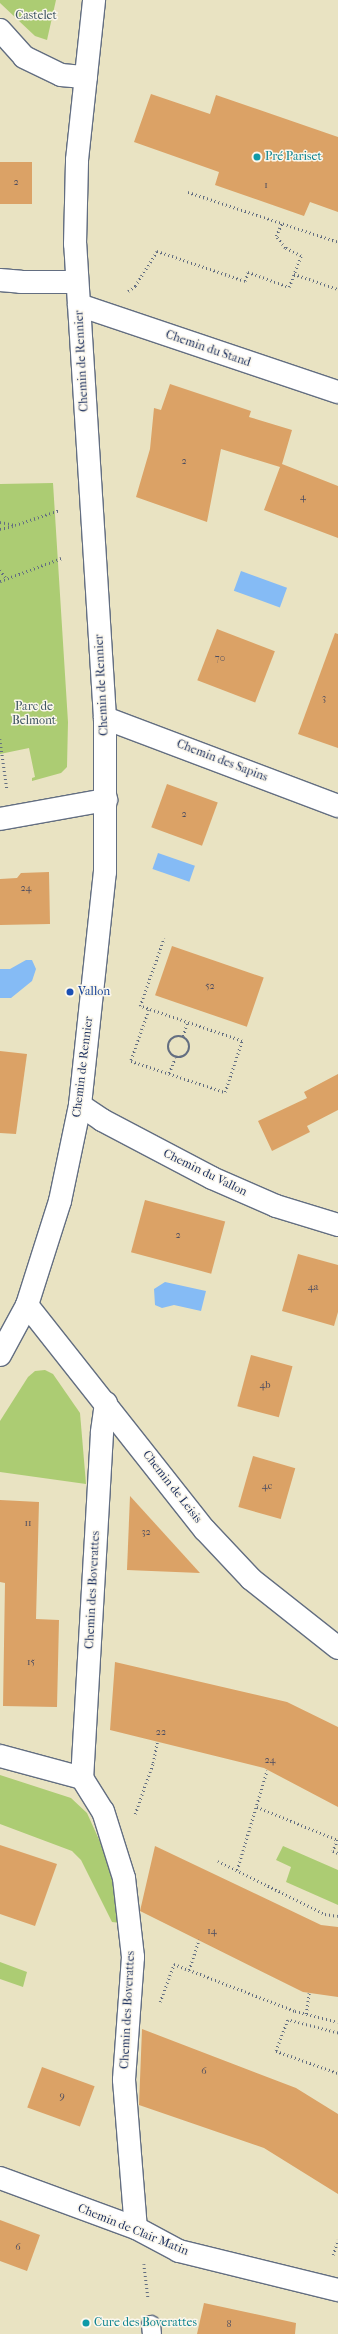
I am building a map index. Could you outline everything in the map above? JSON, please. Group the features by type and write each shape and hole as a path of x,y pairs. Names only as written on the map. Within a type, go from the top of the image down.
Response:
{"street":[{"name":"Chemin de Rennier","path":"0,1355 27,1305 60,1201 80,1105 101,920 106,800 105,718 77,282 77,160 94,0"},
{"path":"0,30 24,57 61,75 86,77"},
{"path":"0,280 21,282 77,282"},
{"name":"Chemin du Stand","path":"79,305 338,392"},
{"name":"Chemin des Sapins","path":"105,718 338,806"},
{"path":"0,819 106,800"},
{"name":"Chemin du Vallon","path":"80,1105 102,1120 212,1178 276,1206 338,1225"},
{"name":"Chemin de Leisis","path":"27,1305 205,1530 251,1579 338,1648"},
{"name":"Chemin des Boverattes","path":"106,1403 102,1433 82,1778 103,1811 124,1878 132,1949 124,2080 136,2228"},
{"path":"0,1756 82,1778"},
{"name":"Chemin de Clair Matin","path":"0,2178 136,2228 179,2251 338,2290"}],"path":[{"path":"188,192 338,242"},
{"path":"128,292 135,286 157,251 244,281 248,272 290,287 301,256 285,248 276,236 282,223"},
{"path":"294,274 338,289"},
{"path":"0,529 60,510"},
{"path":"0,522 15,525"},
{"path":"0,581 62,558"},
{"path":"0,570 6,578"},
{"path":"0,739 3,757"},
{"path":"149,1010 132,1061 225,1092 242,1040 187,1023 140,1006 164,938"},
{"path":"183,1036 187,1023"},
{"path":"175,1036 183,1036 188,1040 191,1048 188,1054 182,1058 174,1058 167,1047 170,1040 175,1036"},
{"path":"169,1073 174,1058"},
{"path":"134,1817 153,1763 157,1742"},
{"path":"237,1870 267,1770"},
{"path":"257,1807 338,1840 332,1851 338,1853"},
{"path":"218,1861 325,1914 338,1916"},
{"path":"189,1970 199,1940"},
{"path":"158,2007 174,1964 306,2014 338,2022"},
{"path":"306,2014 309,1993"},
{"path":"338,2033 288,2020 276,2051 338,2073"},
{"path":"332,2255 338,2240"},
{"path":"144,2260 151,2330"}],"green space":[{"name":"Castelet","path":"0,0 56,0 47,40 35,36 0,3"},
{"name":"Parc de Belmont","path":"53,483 68,722 67,767 61,773 32,781 32,778 35,777 29,748 0,754 0,484"},
{"path":"45,1370 53,1374 80,1413 86,1484 0,1472 0,1421 28,1377 35,1371"},
{"path":"0,1775 71,1798 87,1813 110,1864 121,1923 112,1922 81,1860 72,1851 0,1824"},
{"path":"283,1846 338,1870 338,1905 286,1882 291,1867 276,1860"},
{"path":"0,1962 27,1972 23,1987 0,1979"}],"water":[{"path":"241,571 287,588 280,607 234,591"},
{"path":"158,853 195,866 189,882 152,869"},
{"path":"26,960 32,960 36,969 32,981 11,998 0,998 0,969 10,969"},
{"path":"165,1282 206,1291 201,1311 174,1305 162,1308 155,1305 154,1289"}],"building":[{"name":"Pré Pariset","path":"151,94 210,114 216,95 338,137 338,212 310,202 304,216 215,185 219,172 134,142"},
{"path":"0,162 32,162 32,204 0,204"},
{"path":"170,384 251,411 249,417 292,430 282,464 338,486 338,538 264,510 280,467 221,449 207,522 136,497 150,449 154,408 161,410"},
{"path":"217,629 275,651 255,703 197,680"},
{"path":"335,633 338,634 338,748 298,734"},
{"path":"167,784 218,802 202,846 151,827"},
{"path":"49,872 50,924 0,925 0,879 17,878 21,873"},
{"path":"172,946 264,978 247,1027 155,995"},
{"path":"0,1051 27,1054 16,1134 0,1133"},
{"path":"338,1074 338,1110 307,1126 310,1132 272,1151 258,1121 307,1098 304,1092"},
{"path":"145,1200 225,1221 211,1274 131,1252"},
{"path":"298,1254 338,1265 338,1312 334,1326 282,1311"},
{"path":"251,1355 293,1366 279,1417 237,1406"},
{"path":"253,1456 295,1468 281,1519 238,1507"},
{"path":"130,1496 200,1573 127,1570"},
{"path":"0,1500 39,1502 36,1619 59,1620 57,1707 3,1706 5,1583 0,1582"},
{"path":"115,1662 287,1702 338,1727 338,1807 264,1768 110,1730"},
{"path":"0,1845 57,1864 35,1926 0,1914"},
{"path":"155,1846 321,1925 338,1927 338,1997 303,1992 140,1911"},
{"path":"142,2029 296,2088 338,2114 338,2194 264,2148 139,2105"},
{"path":"42,2067 95,2086 80,2127 27,2107"},
{"path":"0,2220 40,2235 27,2271 0,2261"},
{"path":"204,2303 296,2323 295,2334 197,2334"}],"place":[{"name":"Pré Pariset","path":"257,157"},
{"name":"Vallon","path":"70,992"},
{"name":"Cure des Boverattes","path":"86,2323"}]}
